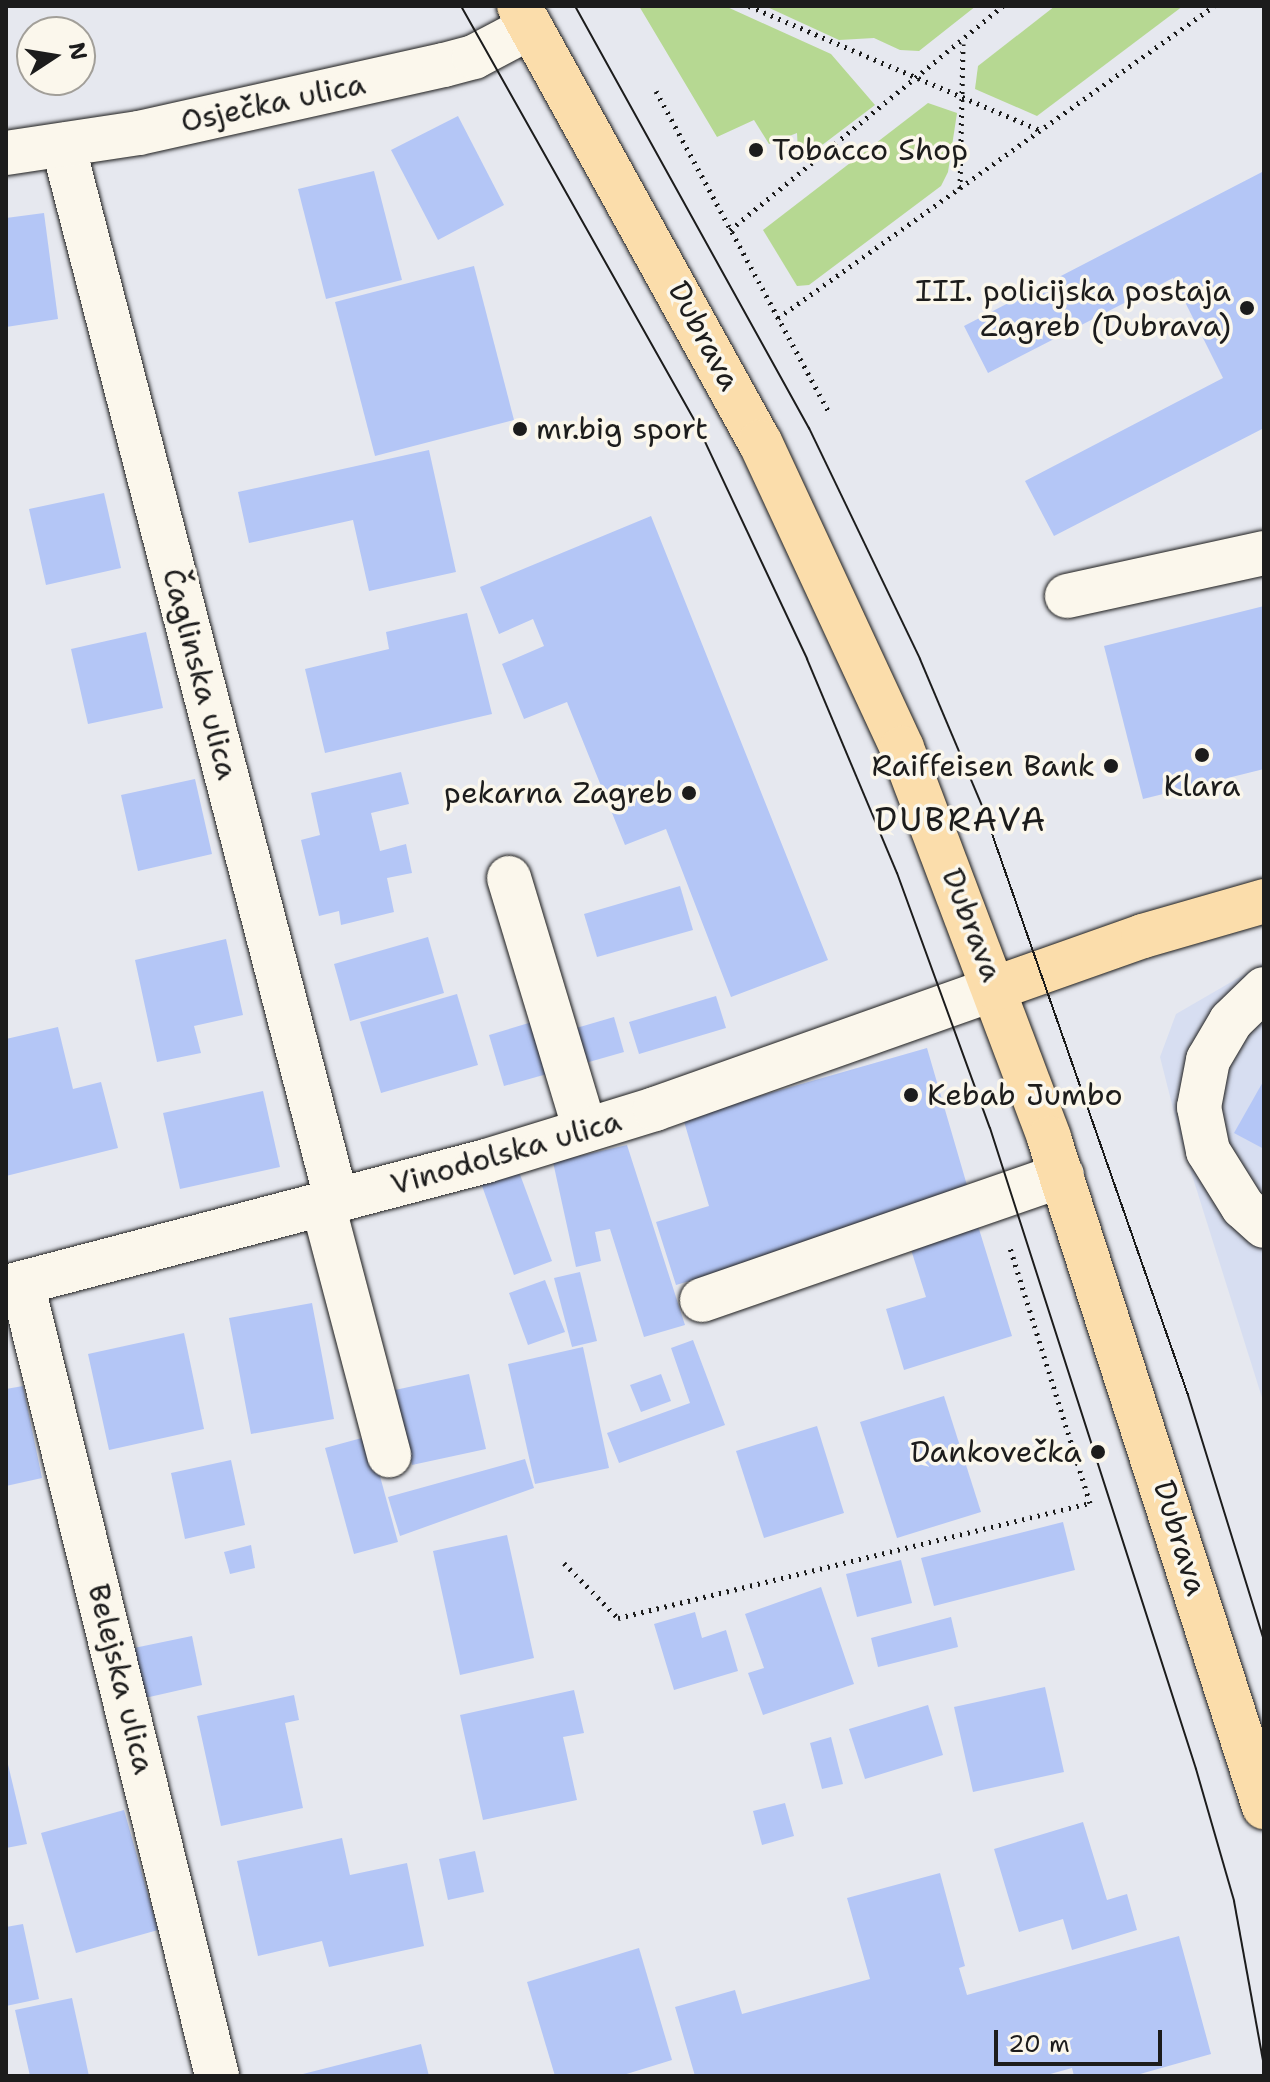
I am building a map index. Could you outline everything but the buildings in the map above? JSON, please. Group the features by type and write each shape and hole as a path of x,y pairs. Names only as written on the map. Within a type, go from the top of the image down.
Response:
{"main road":[{"name":"Dubrava","path":"525,16 665,264 809,539 902,748 996,988 1062,1175 1264,1807"},
{"path":"996,988 1143,936 1264,901"}],"street":[{"name":"Osječka ulica","path":"6,153 63,145 452,63 525,16"},
{"name":"Čaglinska ulica","path":"63,145 330,1203 389,1455"},
{"path":"1067,596 1264,553"},
{"path":"509,878 585,1130"},
{"name":"Vinodolska ulica","path":"14,1285 330,1203 585,1130 996,988"},
{"path":"1264,989 1231,1021 1208,1060 1199,1107 1208,1151 1243,1207 1264,1226"},
{"path":"702,1300 1062,1175"},
{"name":"Belejska ulica","path":"14,1285 217,2076"}],"path":[{"path":"749,6 917,81 1042,131"},
{"path":"730,230 917,81 1003,6"},
{"path":"778,318 1214,6"},
{"path":"960,189 963,43"},
{"path":"656,91 828,411"},
{"path":"564,1563 618,1618 1090,1503 1010,1247"}],"shaded area":[{"path":"1264,963 1264,1404 1181,1140 1160,1057 1176,1014"}],"green space":[{"path":"639,6 725,6 831,54 875,105 805,158 798,152 797,133 769,144 754,120 717,137"},
{"path":"765,6 976,6 919,51 900,50 874,38 839,40"},
{"path":"1055,6 1183,6 1037,116 975,89 978,66"},
{"path":"928,103 957,113 948,172 941,186 809,285 797,286 763,230"}],"tram line":[{"path":"461,6 699,429 807,659 897,873 990,1128 1196,1769 1234,1901 1264,2066"},
{"path":"575,6 809,428 920,659 983,808 1188,1395 1264,1641"}],"place":[{"name":"Tobacco Shop","path":"756,150"},
{"name":"III. policijska postaja Zagreb (Dubrava)","path":"1247,308"},
{"name":"mr.big sport","path":"520,429"},
{"name":"Klara","path":"1202,755"},
{"name":"Raiffeisen Bank","path":"1111,766"},
{"name":"pekarna Zagreb","path":"689,793"},
{"name":"Kebab Jumbo","path":"911,1095"},
{"name":"Dankovečka","path":"1098,1452"}],"district":[{"name":"DUBRAVA","path":"961,820"}]}
